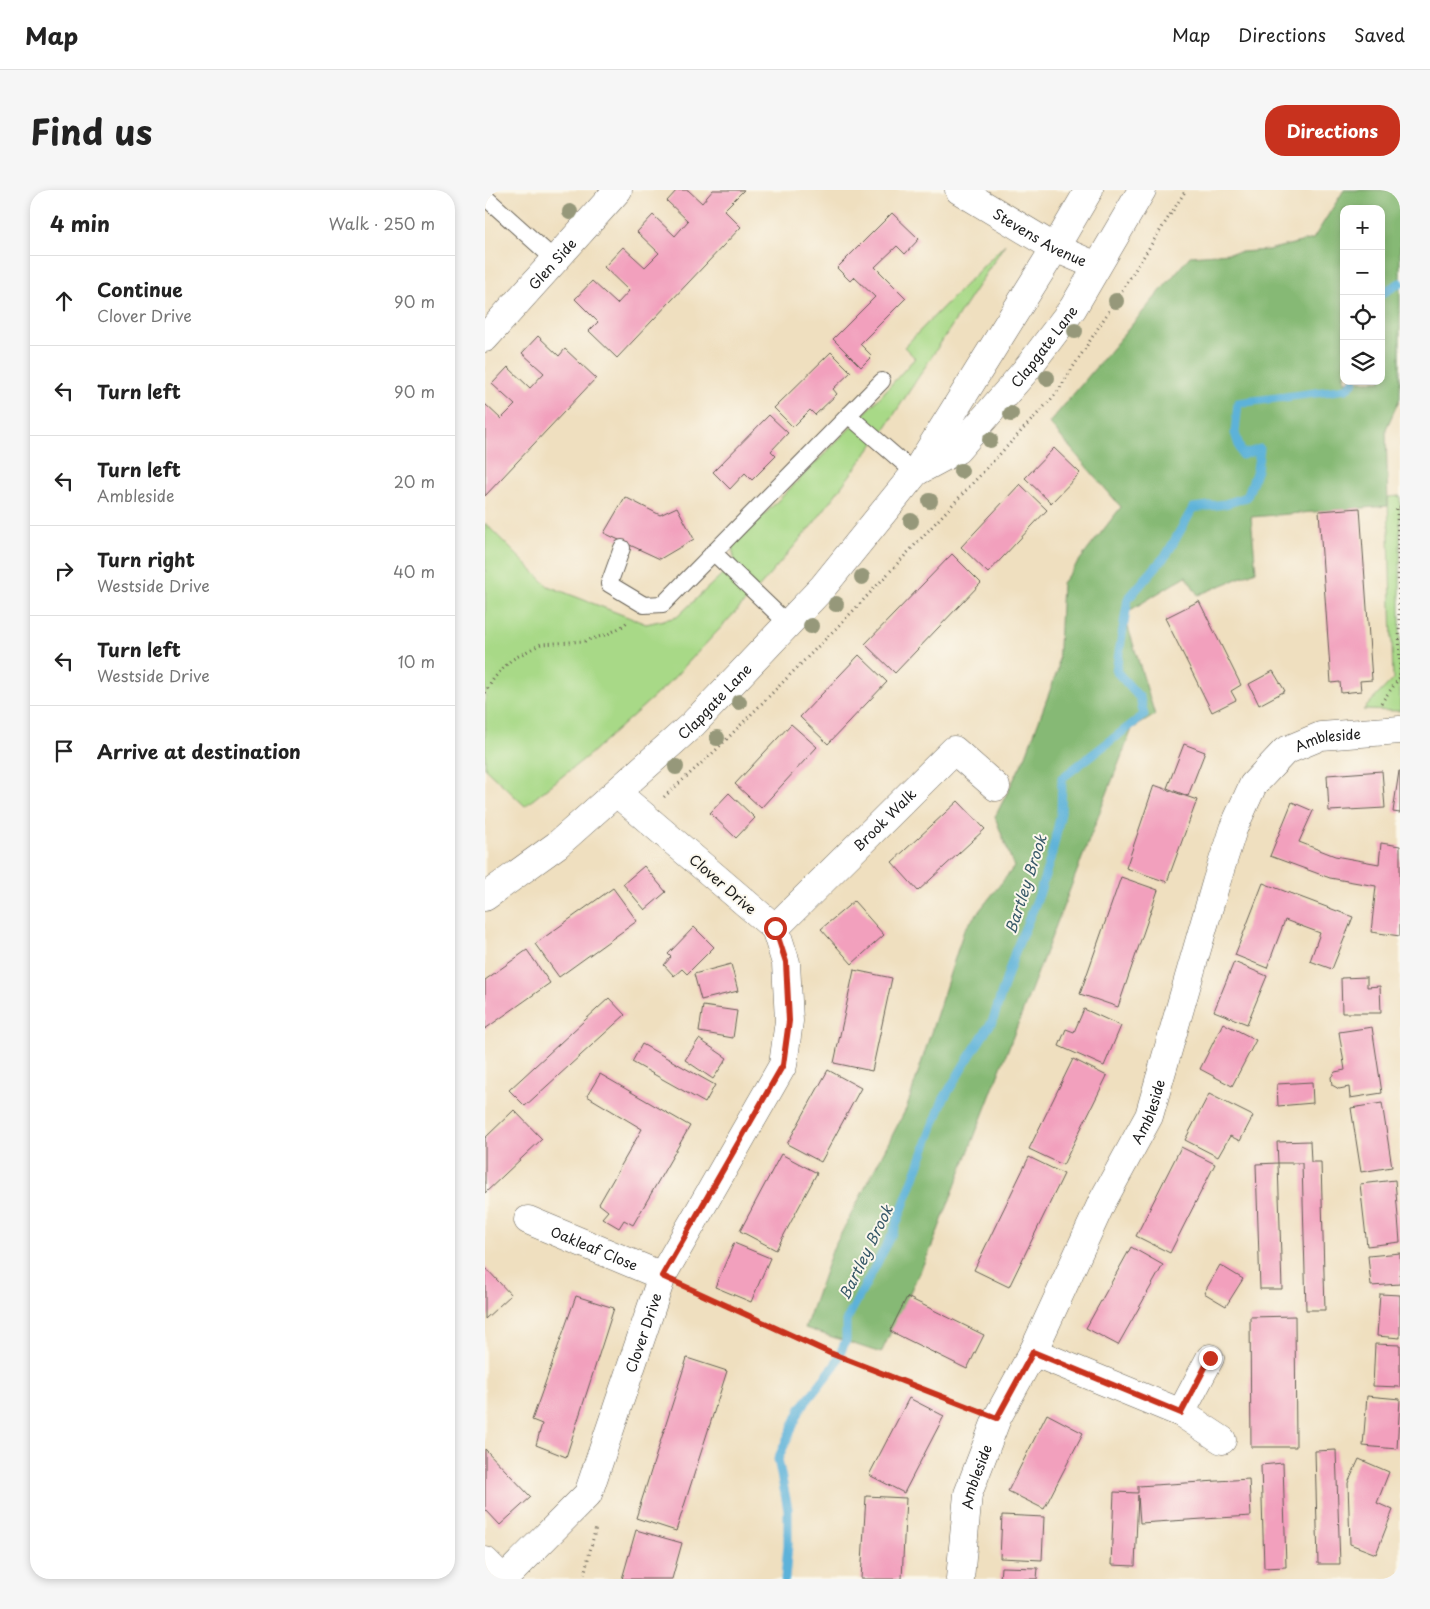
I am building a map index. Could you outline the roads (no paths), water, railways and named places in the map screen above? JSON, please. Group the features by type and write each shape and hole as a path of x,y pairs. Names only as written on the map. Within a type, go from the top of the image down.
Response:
{"street":[{"name":"Glen Side","path":"485,338 618,190"},
{"name":"Stevens Avenue","path":"959,190 1055,248 1097,266"},
{"name":"Clapgate Lane","path":"485,897 557,846 693,724 822,588 915,473 1089,190"},
{"name":"Clapgate Lane","path":"915,473 957,450 1027,370 1073,308 1142,190"},
{"name":"Ambleside","path":"960,1579 968,1494 997,1418 1033,1352 1102,1202 1149,1116 1216,883 1233,829 1253,785 1285,751 1321,736 1400,730"},
{"name":"Brook Walk","path":"775,928 955,750 996,787"},
{"name":"Clover Drive","path":"504,1579 588,1494 662,1276 783,1065 789,1021 786,962 775,928 617,793"},
{"name":"Oakleaf Close","path":"528,1220 662,1276"},
{"path":"1033,1352 1181,1413 1222,1440"},
{"path":"1181,1413 1210,1358"},
{"path":"485,1561 504,1579"}],"lane":[{"path":"485,198 554,259"},
{"path":"622,548 609,584 644,605 663,604 882,381"},
{"path":"848,415 915,473"},
{"path":"713,552 788,624"}],"waterway":[{"name":"Bartley Brook","path":"1385,292 1400,283"},
{"name":"Bartley Brook","path":"785,1579 788,1545 788,1509 778,1459 801,1408 835,1365 846,1340 846,1321 893,1233 943,1100 993,1020 1015,952 1039,895 1052,853 1061,813 1062,778 1144,715 1140,698 1116,671 1128,599 1167,554 1193,508 1225,504 1247,497 1257,470 1260,449 1242,455 1235,433 1238,403 1346,389 1350,385"}]}
